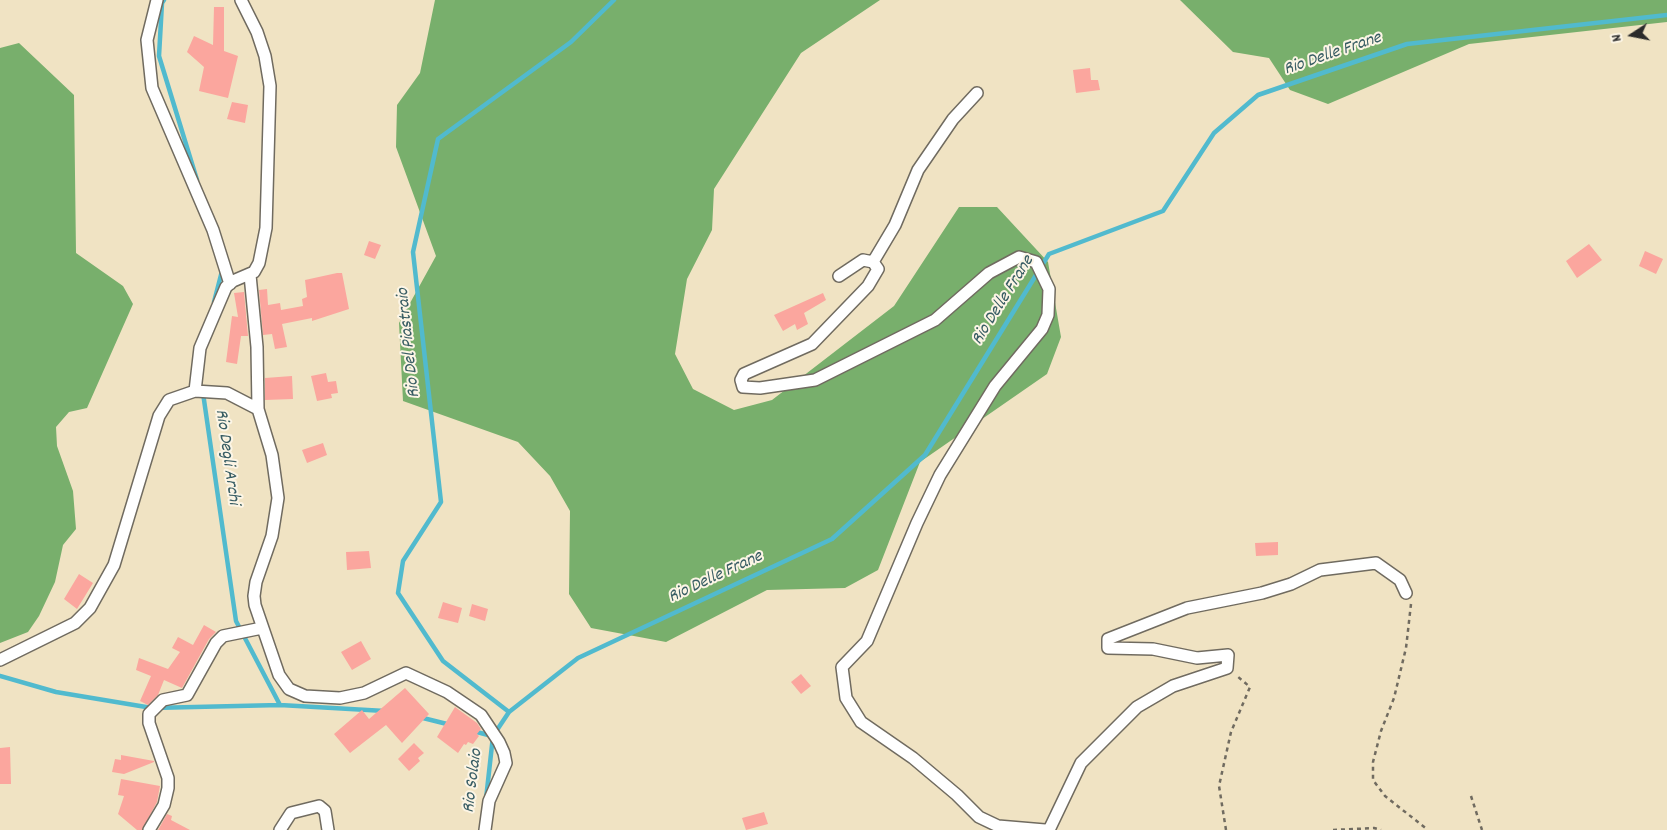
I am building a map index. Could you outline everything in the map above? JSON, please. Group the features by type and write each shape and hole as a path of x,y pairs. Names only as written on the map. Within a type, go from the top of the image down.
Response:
{"street":[{"path":"156,0 147,40 152,88 213,230 230,284"},
{"path":"241,0 260,40 270,86 266,228 258,263 250,275 257,347 258,409 272,455 278,498 276,519 256,582 254,596 262,628 279,675 289,689 305,696 340,698 364,693 406,674 448,692 481,715 499,742 506,763 489,801 485,830"},
{"path":"873,262 895,225 918,170 953,119 977,93"},
{"path":"839,276 863,260 873,262 878,269 868,286 812,344 744,374 742,380 744,387 760,388 815,380 935,320 989,273 1019,258 1036,262 1048,289 1048,315 1042,329 995,386 940,475 867,641 842,667 846,698 861,722 913,758 957,795 978,817 998,826 1047,830 1081,763 1137,707 1173,686 1227,668 1228,655 1197,658 1154,649 1108,648 1108,639 1187,608 1262,593 1291,584 1320,570 1376,563 1400,580 1406,593"},
{"path":"195,391 200,348 226,287 241,277 250,275"},
{"path":"0,660 75,623 90,608 114,566 159,416 169,400 195,391 227,393 258,409"},
{"path":"149,830 160,814 168,788 168,778 149,723 149,714 163,700 187,695 216,643 223,636 262,628"},
{"path":"280,830 291,813 319,806 324,811 328,830"}],"path":[{"path":"1406,593 1412,606 1406,648 1394,698 1381,731 1373,762 1373,780 1385,796 1428,830"},
{"path":"1226,830 1219,786 1231,732 1250,687 1227,668"},
{"path":"1471,796 1482,830"},
{"path":"1333,830 1374,828 1381,830"}],"green space":[{"path":"435,0 880,0 801,53 714,189 712,230 687,279 675,354 693,389 734,410 772,400 894,306 959,207 997,207 1048,262 1061,337 1047,374 920,462 878,570 845,588 767,590 666,642 591,628 569,594 570,511 550,476 518,442 403,401 399,323 436,256 396,147 397,105 420,73"},
{"path":"1180,0 1667,0 1667,22 1469,44 1328,104 1290,90 1269,58 1233,52"},
{"path":"19,43 74,95 76,253 123,286 133,304 87,408 69,412 56,427 57,446 73,491 76,529 63,545 55,582 39,616 28,632 0,643 0,48"}],"building":[{"path":"214,7 224,7 224,51 238,56 228,98 199,91 204,67 187,52 194,36 213,45"},
{"path":"1090,68 1091,80 1098,80 1100,90 1076,93 1073,70"},
{"path":"232,102 248,105 245,123 227,119"},
{"path":"369,241 381,245 375,259 364,255"},
{"path":"1589,244 1602,260 1577,278 1566,261"},
{"path":"1645,251 1663,259 1656,274 1639,266"},
{"path":"342,273 349,309 312,321 312,318 282,324 287,347 275,349 272,334 263,335 259,290 267,289 268,305 280,303 281,310 303,306 302,299 307,297 305,280"},
{"path":"244,292 248,336 241,336 237,364 226,362 232,316 238,317 234,293"},
{"path":"823,293 826,300 804,313 808,324 797,330 795,324 783,331 774,315"},
{"path":"326,373 328,382 336,381 338,393 331,394 332,398 317,401 311,376"},
{"path":"292,376 293,399 265,400 265,378"},
{"path":"323,443 327,455 307,463 302,450"},
{"path":"1278,542 1278,555 1256,556 1255,543"},
{"path":"369,551 371,568 347,570 346,552"},
{"path":"79,574 93,583 77,609 64,599"},
{"path":"443,602 462,608 458,623 438,618"},
{"path":"472,604 488,609 485,621 469,616"},
{"path":"204,625 216,632 209,639 182,688 164,680 158,695 148,705 140,701 151,676 136,670 139,658 168,669 180,652 172,648 178,637 193,645"},
{"path":"361,641 371,659 352,670 341,652"},
{"path":"801,674 811,686 801,694 791,682"},
{"path":"405,688 429,714 402,743 386,725 350,753 334,734 362,710 369,719"},
{"path":"455,707 477,723 481,729 477,734 479,736 473,744 468,742 466,745 464,744 458,753 437,737"},
{"path":"414,743 424,753 418,758 420,761 409,771 398,759"},
{"path":"10,747 11,784 0,784 0,748"},
{"path":"121,755 154,762 124,774 112,772 115,759 121,760"},
{"path":"121,779 160,786 157,802 142,830 137,830 118,814 124,796 118,795"},
{"path":"764,812 768,824 746,830 742,818"},
{"path":"167,814 172,816 171,820 190,830 158,830"}],"waterway":[{"name":"Rio Degli Archi","path":"164,0 162,3 159,56 197,180"},
{"name":"Rio Del Piastraio","path":"509,712 443,661 398,593 403,561 441,502 413,252 438,139 571,42 614,0"},
{"name":"Rio Delle Frane","path":"486,799 493,736 509,712 578,658 832,539 925,455 1049,254 1163,211 1214,133 1258,95 1407,44 1667,15"},
{"name":"Rio Degli Archi","path":"214,302 222,271"},
{"name":"Rio Degli Archi","path":"203,393 236,621 280,705 385,711"},
{"path":"0,676 56,692 152,708 280,705"},
{"name":"Rio Degli Archi","path":"419,717 451,725"},
{"name":"Rio Degli Archi","path":"473,731 492,736"}],"water label":[{"name":"Rio Solaio","path":"474,781"}]}
